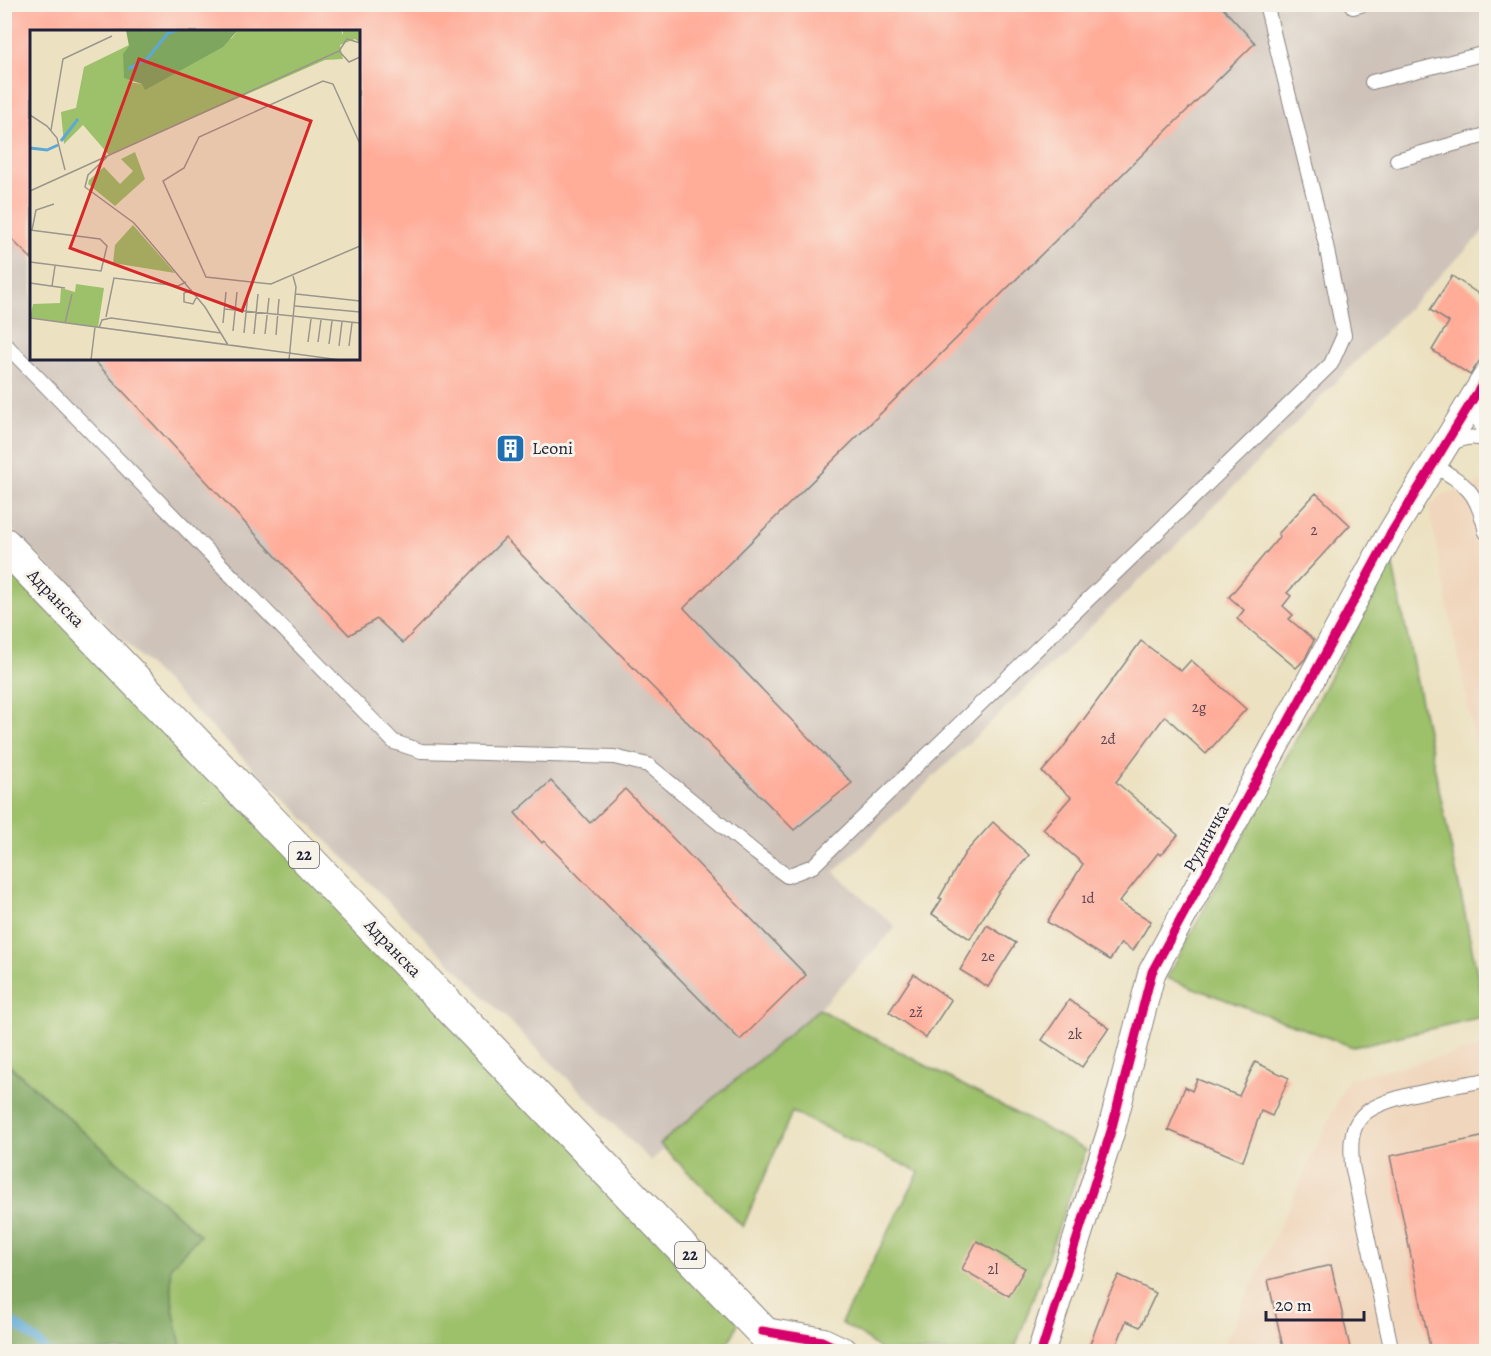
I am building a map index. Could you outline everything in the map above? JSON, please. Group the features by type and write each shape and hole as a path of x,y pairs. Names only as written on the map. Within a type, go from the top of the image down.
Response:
{"main road":[{"name":"Адранска","path":"4,544 772,1341"}],"street":[{"name":"Рудничка","path":"1041,1352 1111,1131 1152,972 1388,538 1480,389"},
{"path":"772,1341 822,1341 845,1352"}],"lane":[{"path":"4,343 394,742 421,751 614,757 648,765 756,854 788,876 813,866 1331,364 1344,335 1326,244 1266,4"},
{"path":"1372,82 1486,53"},
{"path":"1397,160 1486,135"},
{"path":"1480,389 1476,415 1486,434"},
{"path":"1486,440 1478,437 1461,438 1438,457 1473,493 1482,512 1486,532"},
{"path":"1392,1352 1352,1165 1351,1138 1361,1117 1379,1105 1398,1098 1486,1080"}],"shaded area":[{"path":"4,5 1486,5 1486,229 1172,549 834,872 896,927 818,1010 651,1161 5,523"},
{"path":"1486,481 1486,799 1429,508 1439,497"},
{"path":"1486,1046 1486,1351 1221,1352 1348,1079"}],"green space":[{"path":"5,545 741,1317 732,1336 720,1351 182,1351 173,1309 170,1267 200,1235 5,1061"},
{"path":"1392,562 1486,1016 1353,1047 1167,978"},
{"path":"819,1009 1086,1150 1014,1351 883,1352 841,1323 919,1172 792,1112 743,1227 660,1144"},
{"path":"4,1061 200,1235 170,1267 173,1309 182,1351 5,1351"}],"building":[{"name":"Leoni","path":"4,4 1219,4 1255,43 684,608 852,783 794,830 505,538 403,643 377,619 349,635 94,360 360,360 360,30 30,30 30,257 4,232"},
{"path":"1452,276 1486,299 1486,351 1470,375 1432,350 1449,322 1430,310"},
{"path":"1316,493 1350,525 1287,593 1291,596 1283,606 1293,615 1289,619 1314,640 1305,659 1296,668 1237,619 1244,610 1229,597 1280,536 1278,534"},
{"path":"1141,641 1181,671 1191,660 1246,709 1206,754 1165,716 1116,782 1178,835 1161,855 1158,853 1119,902 1151,921 1133,951 1121,943 1110,960 1047,922 1083,864 1043,829 1071,797 1042,772 1062,749"},
{"path":"551,781 590,823 625,789 806,975 740,1040 544,841 542,843 515,813"},
{"path":"993,822 1029,855 998,893 970,939 932,914 965,853"},
{"path":"987,925 1016,943 988,987 960,970"},
{"path":"914,974 951,1000 926,1038 889,1012"},
{"path":"1069,1000 1109,1028 1082,1067 1042,1040"},
{"path":"1255,1062 1289,1078 1272,1116 1261,1111 1243,1161 1168,1130 1185,1087 1192,1091 1197,1079 1239,1096"},
{"path":"1486,1136 1486,1352 1431,1352 1390,1156"},
{"path":"977,1241 1025,1268 1009,1296 962,1269"},
{"path":"1331,1265 1351,1352 1284,1352 1268,1280"},
{"path":"1119,1275 1156,1293 1140,1327 1126,1321 1114,1352 1087,1352 1108,1296"}],"waterway":[{"path":"4,1316 37,1341 47,1352"}],"cycle path":[{"path":"1041,1352 1111,1131 1152,972 1388,538 1486,378"},
{"path":"762,1331 822,1341 845,1352"}],"place":[{"name":"Leoni","path":"511,448"}]}
